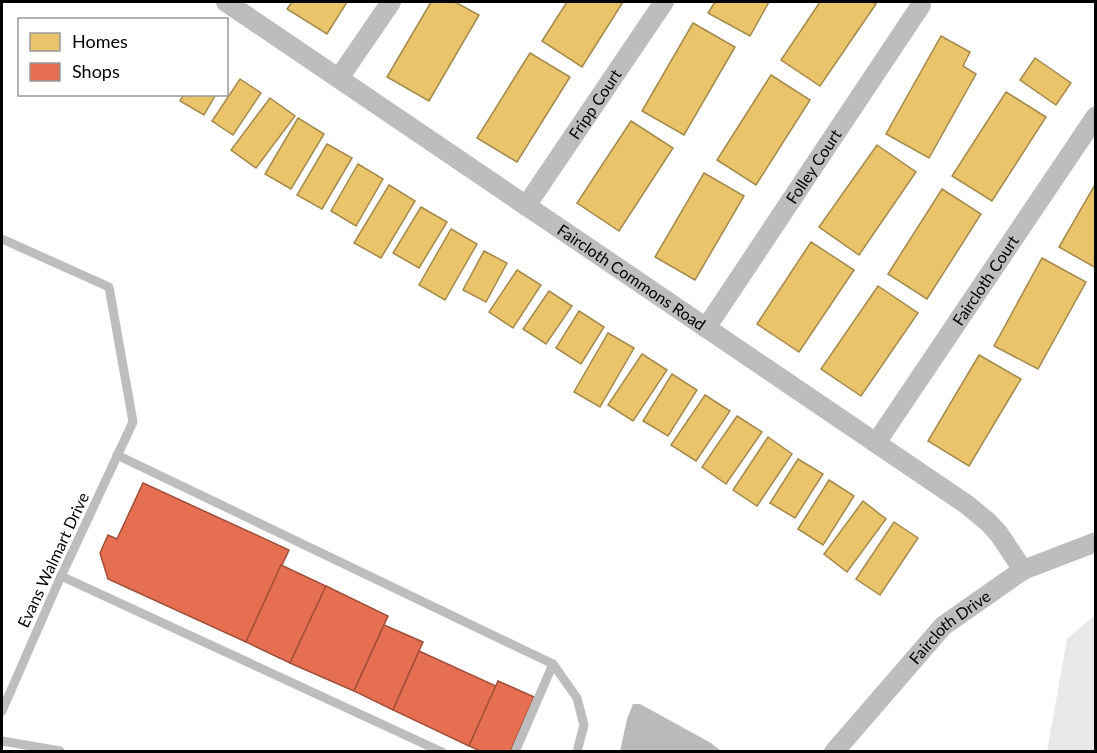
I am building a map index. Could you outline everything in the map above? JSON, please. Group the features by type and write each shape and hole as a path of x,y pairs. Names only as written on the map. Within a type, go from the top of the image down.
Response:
{"street":[{"name":"Faircloth Commons Road","path":"226,2 966,504 999,534 1023,570"},
{"path":"339,78 391,2"},
{"name":"Fripp Court","path":"526,206 664,2"},
{"name":"Folley Court","path":"706,328 921,5"},
{"name":"Faircloth Court","path":"876,443 1095,116"},
{"name":"Faircloth Drive","path":"834,752 943,626 1023,570 1095,542"}],"lane":[{"name":"Evans Walmart Drive","path":"2,239 109,287 133,422 61,576 2,711"},
{"path":"117,455 553,664 577,698 584,725 577,752"},
{"path":"61,576 442,752"},
{"path":"515,752 553,664"},
{"path":"2,741 60,751"}],"shaded area":[{"path":"1095,615 1095,751 1047,751 1067,639"},
{"path":"633,704 640,704 711,743 721,751 620,751"}],"building: Homes":[{"path":"292,2 347,2 327,34 287,9"},
{"path":"431,2 455,2 479,15 429,101 387,77"},
{"path":"567,2 623,2 582,67 542,41"},
{"path":"715,2 769,2 750,36 708,13"},
{"path":"820,2 872,2 876,4 820,86 781,60"},
{"path":"693,23 735,47 684,135 642,111"},
{"path":"941,36 970,52 963,66 976,74 929,158 886,134"},
{"path":"530,53 570,77 517,162 477,138"},
{"path":"1035,58 1071,83 1056,105 1020,80"},
{"path":"771,75 810,100 756,185 717,160"},
{"path":"240,79 261,93 233,135 212,121"},
{"path":"1006,92 1046,117 992,201 952,176"},
{"path":"183,96 215,96 204,115 180,101"},
{"path":"270,98 295,116 256,168 231,150"},
{"path":"298,118 324,134 291,189 265,174"},
{"path":"631,121 673,148 619,231 577,203"},
{"path":"327,144 352,158 322,209 297,195"},
{"path":"877,145 916,172 859,255 819,227"},
{"path":"358,164 383,179 356,226 331,211"},
{"path":"704,173 744,196 695,280 655,257"},
{"path":"1096,183 1096,268 1059,247"},
{"path":"389,185 415,201 381,258 354,243"},
{"path":"942,189 981,214 927,299 888,274"},
{"path":"421,207 447,222 419,268 393,253"},
{"path":"451,229 477,244 445,300 419,285"},
{"path":"811,242 854,270 799,352 757,324"},
{"path":"484,251 507,263 486,302 463,290"},
{"path":"1042,258 1086,282 1038,369 994,346"},
{"path":"517,270 541,285 513,328 489,312"},
{"path":"878,286 918,313 861,396 821,369"},
{"path":"549,291 572,306 546,344 523,329"},
{"path":"579,311 604,327 581,364 556,348"},
{"path":"608,333 634,348 600,407 574,392"},
{"path":"642,354 667,370 633,421 608,405"},
{"path":"979,355 1021,379 969,466 928,441"},
{"path":"672,374 697,390 668,436 643,421"},
{"path":"705,395 730,411 696,461 671,445"},
{"path":"737,416 762,432 726,484 702,467"},
{"path":"768,437 792,454 757,506 733,490"},
{"path":"798,459 823,474 795,518 770,503"},
{"path":"829,480 854,496 823,545 798,529"},
{"path":"863,501 886,519 847,572 824,554"},
{"path":"894,522 918,538 880,595 856,579"}],"building: Shops":[{"path":"143,483 289,550 246,642 108,579 100,553 108,535 117,539"},
{"path":"281,565 326,586 290,663 246,642"},
{"path":"326,586 388,616 354,691 290,663"},
{"path":"384,625 423,642 393,710 354,691"},
{"path":"419,651 496,686 469,746 393,710"},
{"path":"498,681 534,697 510,752 482,752 469,746"}]}
